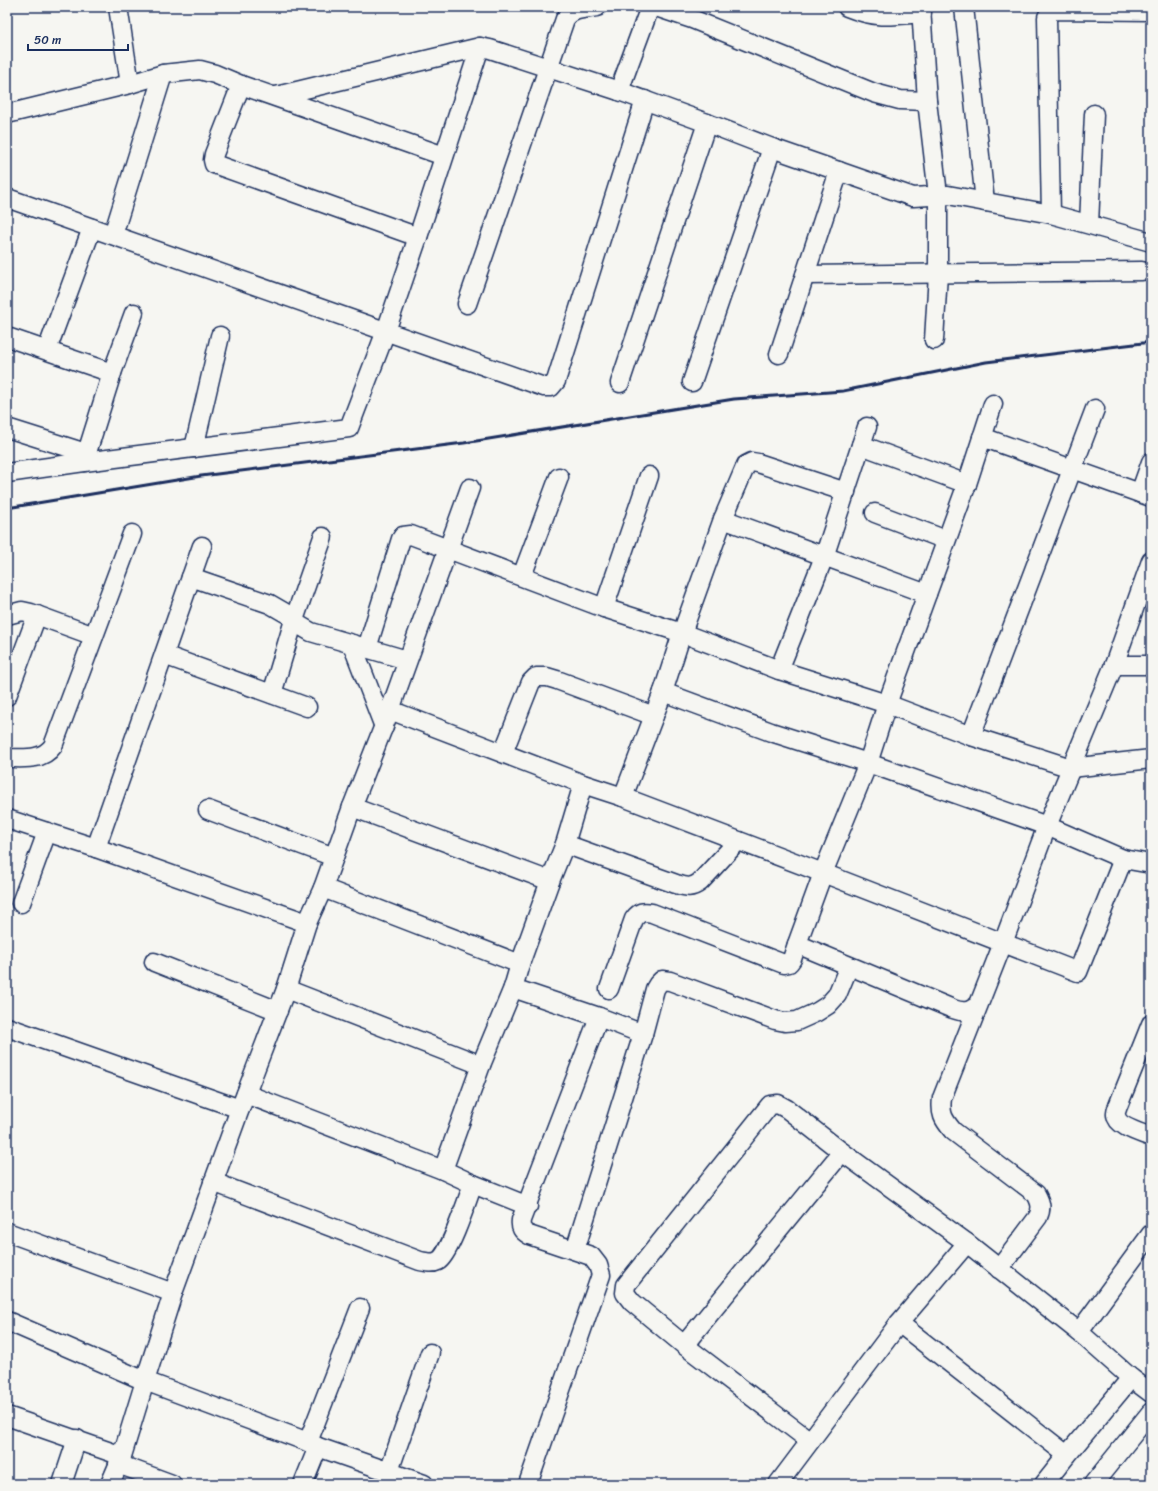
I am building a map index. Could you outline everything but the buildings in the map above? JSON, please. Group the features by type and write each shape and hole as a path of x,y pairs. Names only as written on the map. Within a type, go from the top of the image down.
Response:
{"street":[{"path":"118,7 130,84"},
{"path":"467,304 565,19 569,13 573,11 597,7"},
{"path":"619,91 650,7"},
{"path":"656,7 694,13 874,93 900,100 927,101"},
{"path":"847,7 875,16 887,16 922,10 927,101 938,195 938,274 934,340"},
{"path":"964,7 985,202"},
{"path":"1051,214 1048,17 1051,11 1056,10 1151,11"},
{"path":"7,473 85,457 194,448 349,428 386,331 480,47"},
{"path":"276,96 480,47 548,67 645,100 772,148 913,197 948,195 1051,214 1151,242"},
{"path":"7,114 130,84 163,74 200,70 215,74 241,85 444,156"},
{"path":"113,235 163,74"},
{"path":"241,85 214,154 214,164 418,237"},
{"path":"7,198 544,387 551,387 556,381 645,100"},
{"path":"1090,224 1094,114"},
{"path":"620,383 707,123"},
{"path":"692,382 772,148"},
{"path":"779,354 839,171"},
{"path":"46,350 92,228"},
{"path":"805,275 1142,270"},
{"path":"85,457 112,373 134,313"},
{"path":"194,448 220,336"},
{"path":"7,337 112,373"},
{"path":"609,989 634,919 639,913 644,912 652,913 784,964 789,963 792,959 823,873 868,763 926,594 967,484 993,404"},
{"path":"971,736 1095,409"},
{"path":"779,670 824,557 867,427"},
{"path":"7,428 85,457"},
{"path":"982,437 1146,495 1151,462"},
{"path":"861,445 967,484"},
{"path":"623,797 663,692 682,633 723,519 746,465 752,462 758,463 846,492"},
{"path":"604,608 650,476"},
{"path":"522,576 559,477"},
{"path":"110,1484 120,1460 173,1293 243,1101 286,989 307,923 323,888 352,807 384,727 470,488"},
{"path":"875,512 946,540"},
{"path":"723,519 926,594"},
{"path":"7,758 31,758 41,756 48,753 53,746 132,534"},
{"path":"384,727 359,646 403,536 411,535 604,608 682,633 779,670 887,704 971,736 1071,768 1151,759"},
{"path":"272,694 294,620 323,537"},
{"path":"96,848 202,546"},
{"path":"999,1269 1038,1217 1041,1210 1040,1202 1036,1194 953,1131 944,1120 940,1109 942,1098 1047,826 1114,664 1151,561"},
{"path":"192,577 270,604 280,609 304,630 407,660"},
{"path":"7,616 22,611 94,636"},
{"path":"7,696 37,615"},
{"path":"164,655 306,707"},
{"path":"1114,664 1151,665"},
{"path":"503,753 531,682 536,677 547,676 654,716"},
{"path":"663,692 771,732 868,763 1047,826 1123,859 1151,864"},
{"path":"390,710 823,873 1078,972 1123,859"},
{"path":"443,1170 481,1065 513,988 520,964 565,844 584,784"},
{"path":"352,807 550,881"},
{"path":"208,810 334,857"},
{"path":"7,819 96,848 307,923"},
{"path":"21,903 47,832"},
{"path":"565,844 676,884 686,887 693,887 700,882 738,841"},
{"path":"323,888 520,964"},
{"path":"797,944 963,1012 971,1011 978,1005"},
{"path":"154,962 278,1011"},
{"path":"575,1250 644,1034 655,989 658,984 662,980 670,981 775,1020 791,1022 817,1012 833,1001 849,966"},
{"path":"513,988 644,1034"},
{"path":"286,989 481,1065"},
{"path":"528,1484 601,1274 598,1266 591,1256 529,1235 523,1231 520,1226 599,1017"},
{"path":"1151,1024 1118,1106 1116,1115 1118,1122 1151,1137"},
{"path":"7,1027 243,1101 443,1170 528,1206"},
{"path":"810,1441 684,1345 632,1302 625,1293 626,1285 764,1110 770,1105 778,1104 787,1109 842,1152 967,1243 1079,1332 1131,1378 1151,1393"},
{"path":"684,1345 842,1152"},
{"path":"214,1182 420,1261 431,1263 440,1261 447,1251 473,1184"},
{"path":"7,1232 173,1293"},
{"path":"1079,1332 1150,1237"},
{"path":"778,1484 899,1323 967,1243"},
{"path":"303,1484 313,1445 360,1308"},
{"path":"7,1321 145,1381 313,1445 424,1484"},
{"path":"899,1323 1067,1455"},
{"path":"390,1471 430,1353"},
{"path":"1044,1484 1131,1378"},
{"path":"1093,1484 1151,1412"},
{"path":"7,1416 77,1439 172,1484"},
{"path":"62,1484 77,1439"}],"railway":[{"path":"7,508 201,476 464,443 734,399 843,391 986,362 1151,342"}]}
